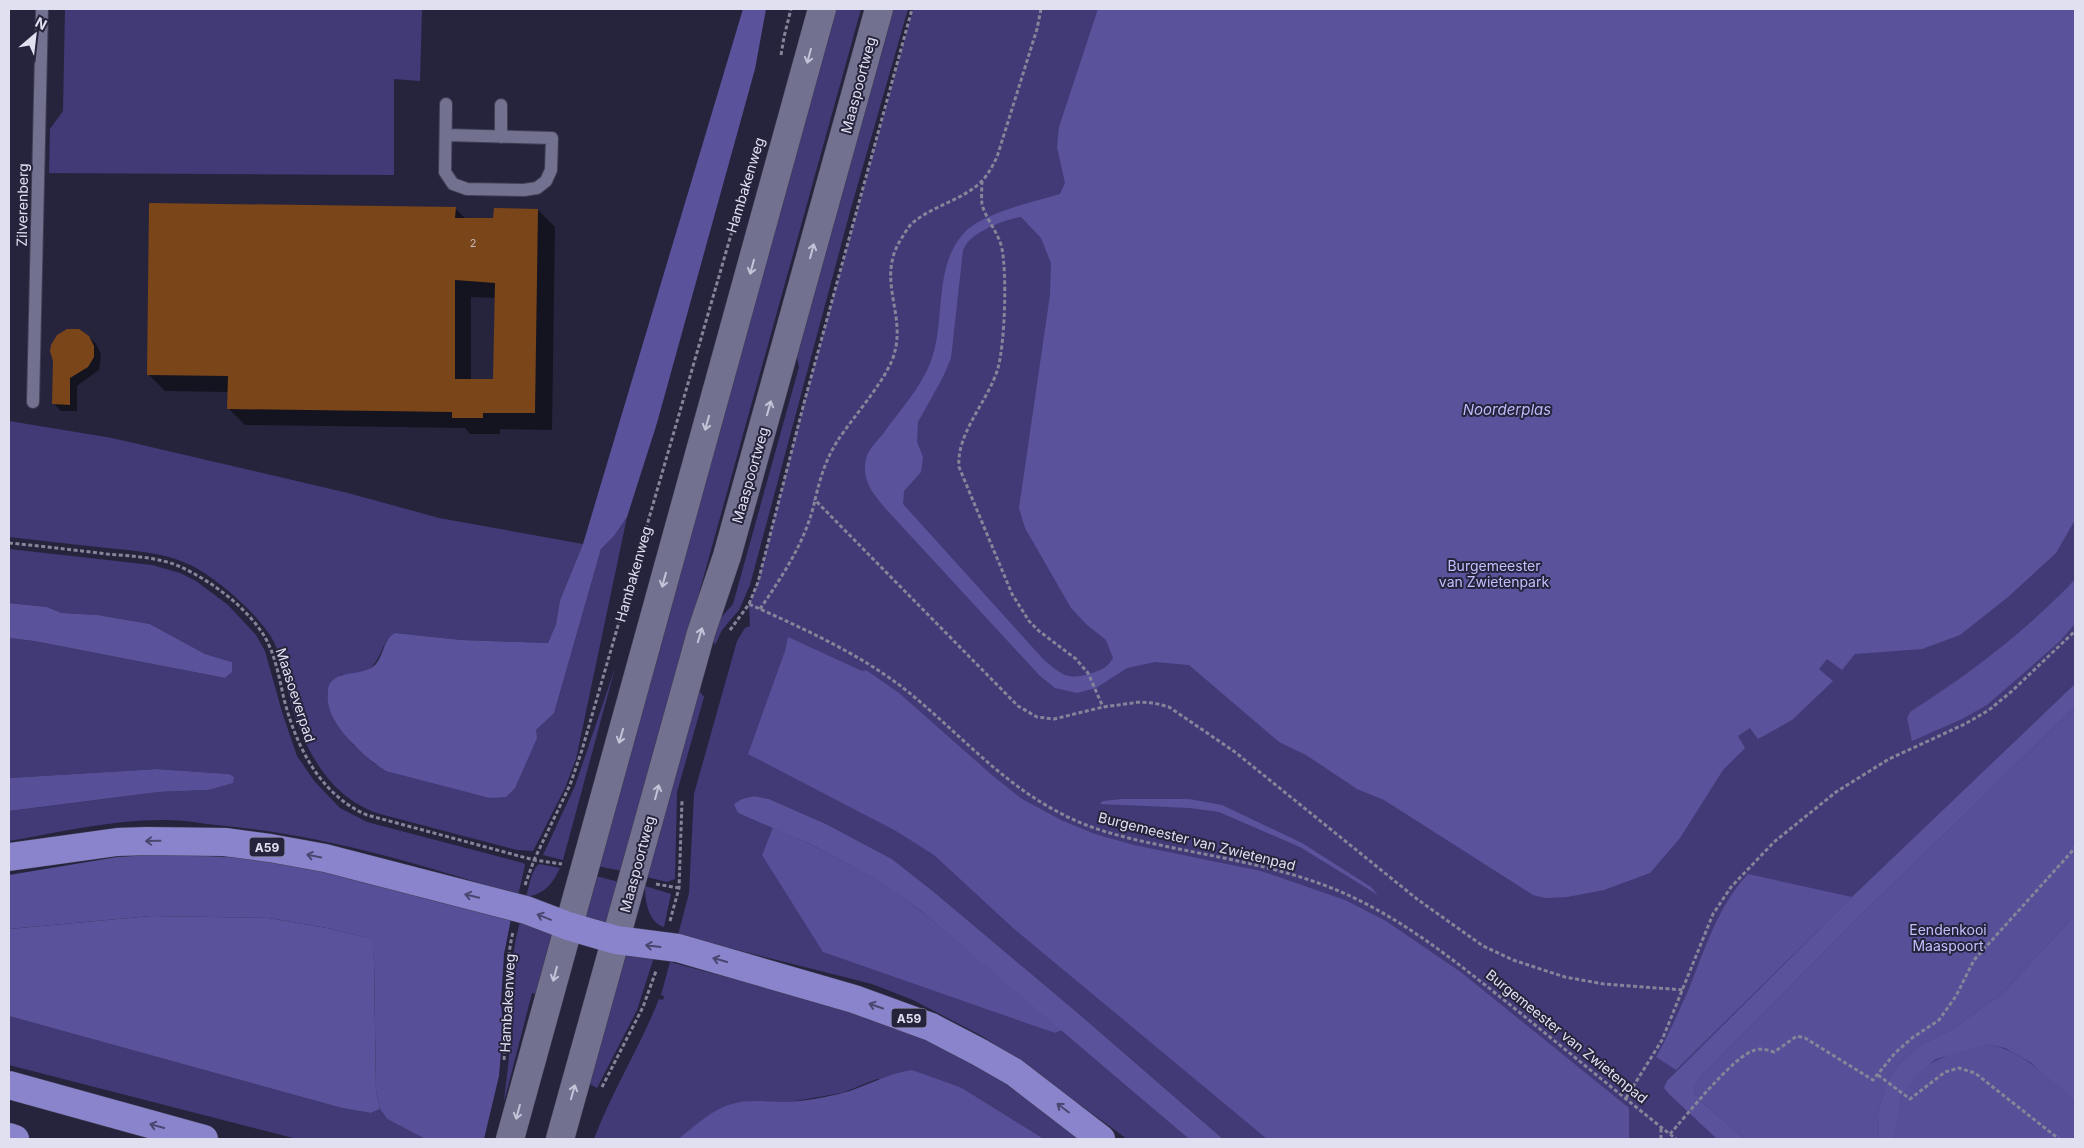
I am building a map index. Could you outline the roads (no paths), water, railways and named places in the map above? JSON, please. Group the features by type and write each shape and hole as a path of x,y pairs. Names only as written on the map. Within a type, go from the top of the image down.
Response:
{"highway":[{"name":"A59","path":"9,857 117,842 225,842 325,858 519,908 568,926"},
{"path":"568,926 616,940"},
{"name":"A59","path":"616,940 686,950 854,999 931,1027 1014,1072 1101,1139"},
{"path":"9,1085 204,1139"},
{"path":"9,1137 16,1139"}],"main road":[{"path":"568,926 822,9"},
{"name":"Maaspoortweg","path":"616,940 701,632 728,556 879,9"},
{"name":"Hambakenweg","path":"510,1139 568,926"},
{"path":"560,1139 616,940"}],"lane":[{"name":"Zilverenberg","path":"33,402 42,9"},
{"path":"446,104 445,172 453,184 467,189 524,190 537,188 546,181 551,170 552,138 446,135"},
{"path":"500,105 501,137"}],"water":[{"path":"743,9 766,9 755,69 657,423 627,517 614,536 601,549 554,713 536,730 537,738 515,788 506,797 490,798 386,771 357,748 332,716 328,705 328,692 329,685 333,680 343,675 365,671 375,665 388,639 395,633 462,640 548,643 556,624 560,600 583,544"},
{"name":"Noorderplas","path":"1098,9 2075,9 2075,520 2056,553 2008,597 1960,635 1922,649 1855,654 1842,670 1827,659 1819,669 1833,681 1792,720 1758,739 1750,728 1738,736 1745,748 1723,770 1680,838 1650,873 1604,890 1567,897 1545,898 1533,895 1384,800 1357,789 1306,755 1279,742 1189,665 1155,662 1127,668 1096,688 1077,693 1055,688 1040,676 886,509 869,486 865,474 867,456 916,390 931,361 938,329 947,263 954,248 963,234 982,220 1008,209 1060,194 1065,183 1057,147 1059,127","holes":["1021,217 1041,238 1051,263 1050,295 1019,508 1025,528 1071,608 1087,625 1106,640 1113,658 1101,670 1073,677 1056,670 1043,659 903,504 904,491 921,472 923,457 917,442 918,422 943,377 951,358 963,250 969,241 980,232 1002,222"]},
{"path":"9,603 47,607 62,613 98,615 150,624 205,654 232,662 232,672 225,678 34,641 9,638"},
{"path":"2075,684 2075,707 1865,911 1702,1075 1695,1086 1694,1093 1745,1139 1717,1139 1669,1094 1664,1088 1667,1081 1852,897"},
{"path":"754,796 769,799 826,824 892,859 1079,1014 1223,1139 1189,1139 921,911 878,880 810,844 738,813 734,804 742,799"},
{"path":"1122,799 1189,799 1222,805 1302,843 1371,887 1378,895 1300,847 1219,812 1190,808 1100,804 1103,801"},
{"path":"2075,915 2075,1104 2070,1097 2030,1062 2005,1048 1988,1044 1936,1059 1917,1074 1901,1096 1894,1139 1879,1139 1878,1113 1886,1084 1901,1062 1917,1047 1951,1030 2002,994"},
{"path":"151,916 268,918 327,928 372,939 376,1091 380,1109 371,1113 342,1108 9,1016 9,929"}],"park label":[{"name":"Burgemeester van Zwietenpark","path":"1494,574"},
{"name":"Eendenkooi Maaspoort","path":"1948,938"}]}
